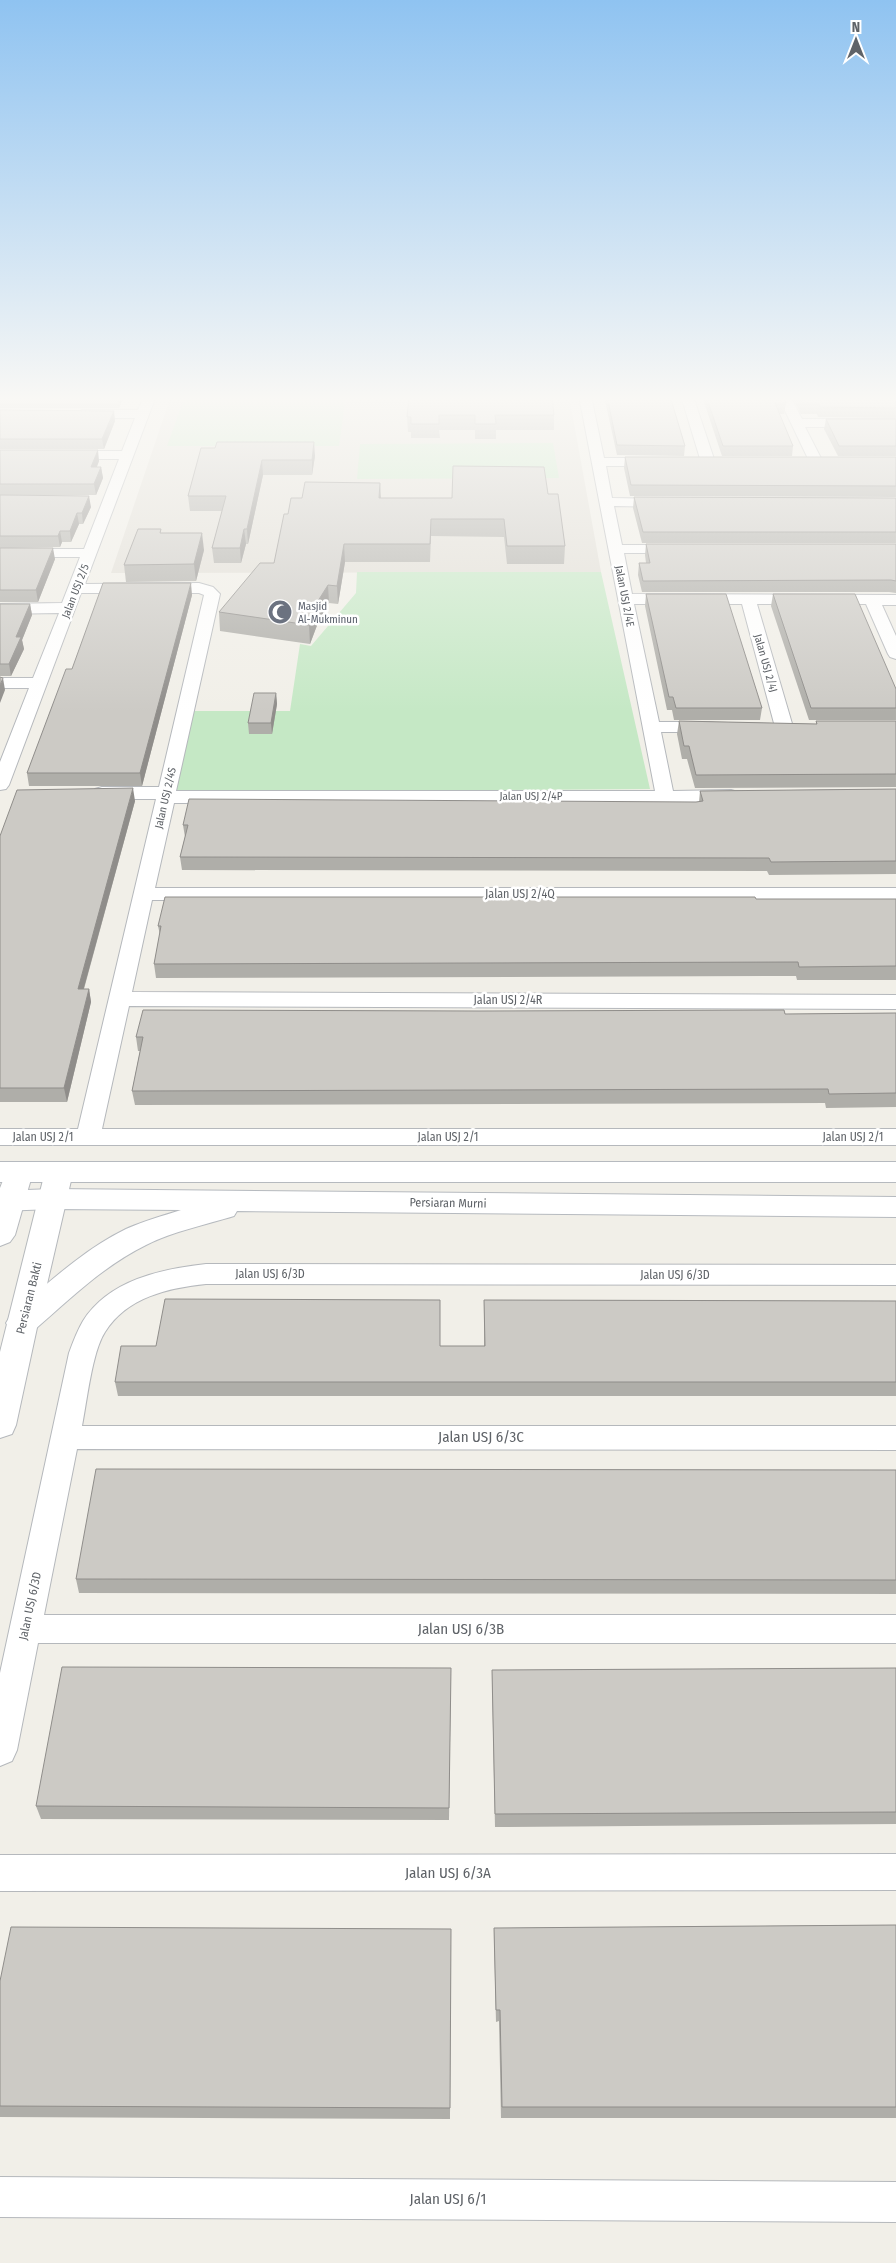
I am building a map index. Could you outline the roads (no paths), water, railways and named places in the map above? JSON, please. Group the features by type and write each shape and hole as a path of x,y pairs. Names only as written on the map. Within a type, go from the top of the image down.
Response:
{"main road":[{"name":"Persiaran Murni","path":"9,1172 56,1185 252,1201 896,1207"},
{"path":"0,1236 9,1172"},
{"name":"Persiaran Murni","path":"5,1200 56,1185 896,1172"},
{"name":"Persiaran Bakti","path":"0,1425 22,1323 56,1185"},
{"path":"22,1323 89,1267 135,1237 149,1231 252,1201"}],"street":[{"name":"Jalan USJ 2/5","path":"2,774 40,683 89,553 105,502"},
{"path":"606,502 682,503"},
{"name":"Jalan USJ 2/4E","path":"606,502 665,796"},
{"path":"615,548 694,548"},
{"path":"0,553 89,553"},
{"name":"Jalan USJ 2/4S","path":"75,590 199,588 208,590 212,594 88,1137"},
{"path":"625,599 896,600"},
{"name":"Jalan USJ 2/4J","path":"748,599 784,727"},
{"path":"872,600 896,654"},
{"path":"0,608 68,608"},
{"path":"0,683 40,683"},
{"path":"651,727 727,727"},
{"path":"765,727 802,727"},
{"path":"0,794 19,794"},
{"name":"Jalan USJ 2/4P","path":"84,794 752,796"},
{"name":"Jalan USJ 2/4Q","path":"144,894 896,894"},
{"name":"Jalan USJ 2/4R","path":"120,999 896,1002"},
{"name":"Jalan USJ 2/1","path":"0,1137 896,1137"},
{"name":"Jalan USJ 6/3D","path":"0,1750 84,1353 93,1328 110,1308 128,1293 175,1277 206,1274 896,1275"},
{"name":"Jalan USJ 6/3C","path":"65,1436 896,1438"},
{"name":"Jalan USJ 6/3B","path":"25,1628 896,1629"},
{"name":"Jalan USJ 6/3A","path":"0,1873 896,1872"},
{"name":"Jalan USJ 6/1","path":"0,2197 896,2202"}],"place":[{"name":"Masjid Al-Mukminun","path":"280,612"}]}
